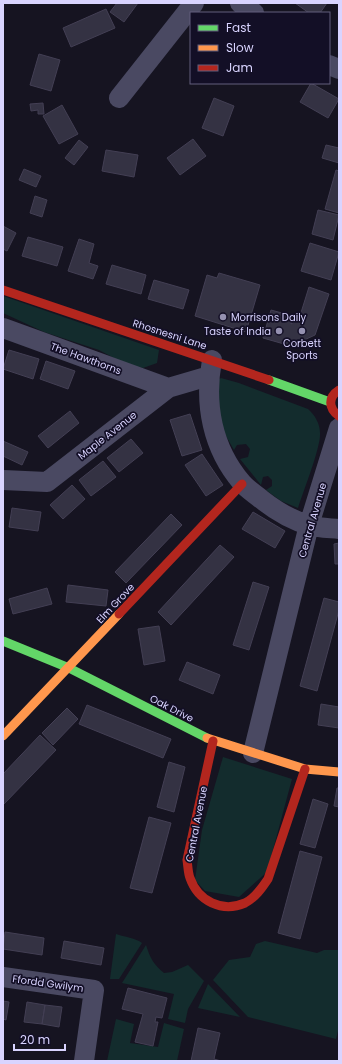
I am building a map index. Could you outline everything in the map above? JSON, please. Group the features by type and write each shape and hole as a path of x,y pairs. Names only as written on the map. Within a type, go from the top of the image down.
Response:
{"street":[{"path":"119,98 194,3"},
{"path":"240,3 253,12"},
{"name":"Rhosnesni Lane","path":"3,290 210,368 330,402"},
{"name":"The Hawthorns","path":"3,328 168,388"},
{"path":"210,368 209,414 216,438 226,461 242,484 278,512 309,526 339,529"},
{"name":"Maple Avenue","path":"3,480 47,482 168,388 210,368"},
{"path":"339,390 333,394 330,402 332,410 339,416"},
{"name":"Central Avenue","path":"253,753 309,526 339,428"},
{"name":"Elm Grove","path":"3,736 242,484"},
{"name":"Oak Drive","path":"3,641 69,668 213,741 305,768 339,772"},
{"name":"Central Avenue","path":"213,741 187,860 187,871 191,884 199,895 209,903 220,907 232,908 243,905 254,899 263,890 305,768"},
{"name":"Ffordd Gwilym","path":"3,977 94,990 84,1061"}],"green space":[{"path":"3,296 159,350 157,363 143,368 129,366 99,350 44,332 3,313"},
{"path":"221,378 239,383 308,409 315,417 319,426 320,440 298,508 281,501 266,490 272,486 272,480 268,476 263,477 261,485 240,459 248,457 250,449 246,444 237,445 234,450 222,429 216,381"},
{"path":"223,757 292,779 267,872 239,897 205,891 195,880 202,830"},
{"path":"116,934 142,943 119,979 110,979"},
{"path":"265,941 317,953 324,950 339,950 339,1027 336,1039 248,1017 213,980 229,960 250,957 256,944"},
{"path":"146,945 153,961 164,973 172,972 188,965 204,981 188,1009 185,1023 168,1019 174,994 122,983"},
{"path":"208,984 240,1017 198,1008"},
{"path":"116,1019 134,1024 130,1043 158,1047 164,1023 184,1029 177,1061 107,1061"}],"building":[{"path":"117,3 138,3 124,22 110,12"},
{"path":"295,3 327,3 321,12 308,12"},
{"path":"106,9 115,28 71,47 63,28"},
{"path":"39,54 60,60 51,91 30,85"},
{"path":"310,84 339,99 328,118 300,102"},
{"path":"214,98 234,106 223,136 202,128"},
{"path":"43,103 44,114 38,114 38,110 31,111 30,104"},
{"path":"62,105 78,134 59,144 43,116"},
{"path":"193,139 206,156 180,175 167,158"},
{"path":"79,140 88,147 74,165 65,158"},
{"path":"326,145 339,148 339,163 322,158"},
{"path":"106,150 138,155 134,177 102,171"},
{"path":"24,169 41,176 36,187 19,180"},
{"path":"336,170 339,171 339,213 325,209"},
{"path":"35,196 47,200 42,217 30,213"},
{"path":"318,210 339,215 333,240 312,234"},
{"path":"3,226 16,233 7,251 3,249"},
{"path":"28,237 63,247 57,266 22,256"},
{"path":"79,239 94,244 89,263 98,266 93,279 68,271"},
{"path":"310,243 339,252 331,280 301,271"},
{"path":"112,265 146,275 141,294 106,284"},
{"path":"219,273 260,285 246,332 195,316 207,275 217,278"},
{"path":"154,280 189,290 183,309 148,299"},
{"path":"309,287 329,294 315,335 291,346 263,338 271,310 293,316 291,324 299,319"},
{"path":"9,350 39,359 33,379 3,369"},
{"path":"46,361 75,371 68,389 40,379"},
{"path":"70,411 79,423 48,448 38,436"},
{"path":"190,414 202,450 182,456 170,420"},
{"path":"131,439 143,453 119,472 107,458"},
{"path":"3,441 28,452 22,465 3,456"},
{"path":"202,454 223,485 206,496 185,465"},
{"path":"103,461 116,477 91,496 79,480"},
{"path":"72,485 85,499 63,519 50,505"},
{"path":"12,508 41,512 38,531 9,527"},
{"path":"253,512 285,531 275,548 242,529"},
{"path":"171,514 182,525 126,583 115,572"},
{"path":"339,543 339,564 335,564 334,544"},
{"path":"220,545 234,557 171,625 158,612"},
{"path":"253,582 269,587 249,650 233,645"},
{"path":"68,585 108,590 106,606 66,602"},
{"path":"47,588 52,604 13,614 9,599"},
{"path":"324,598 339,602 339,610 317,691 300,686"},
{"path":"159,626 165,661 144,665 138,629"},
{"path":"187,662 220,675 213,694 179,680"},
{"path":"321,704 339,707 339,728 318,725"},
{"path":"87,705 171,739 163,758 79,724"},
{"path":"67,708 78,719 53,745 42,733"},
{"path":"40,735 56,750 3,805 3,774"},
{"path":"169,762 185,767 174,812 157,807"},
{"path":"337,788 339,788 339,807 334,806"},
{"path":"313,799 328,804 315,848 300,844"},
{"path":"149,817 171,823 152,893 130,888"},
{"path":"300,851 322,857 300,939 278,933"},
{"path":"5,932 44,938 42,955 3,949"},
{"path":"64,941 104,948 101,965 61,958"},
{"path":"128,988 167,998 162,1018 156,1017 155,1022 158,1022 153,1046 135,1042 143,1014 122,1009"},
{"path":"3,1001 9,1002 6,1020 3,1019"},
{"path":"27,1002 45,1005 42,1024 24,1022"},
{"path":"45,1005 62,1007 59,1027 42,1024"},
{"path":"198,1028 220,1033 214,1059 221,1061 191,1061"}],"traffic: fast":[{"path":"269,380 330,402"},
{"path":"3,641 69,668 207,738"}],"traffic: slow":[{"path":"3,736 119,614"},
{"path":"207,738 305,769 339,772"}],"traffic: jam":[{"path":"3,290 269,380"},
{"path":"339,390 331,399 331,406 335,413 339,416"},
{"path":"119,614 242,484"},
{"path":"213,741 187,860 189,876 199,893 205,899 220,906 236,906 249,901 255,896 268,879 305,769"}],"place":[{"name":"Morrisons Daily","path":"223,317"},
{"name":"Taste of India","path":"279,331"},
{"name":"Corbett Sports","path":"302,331"}]}
